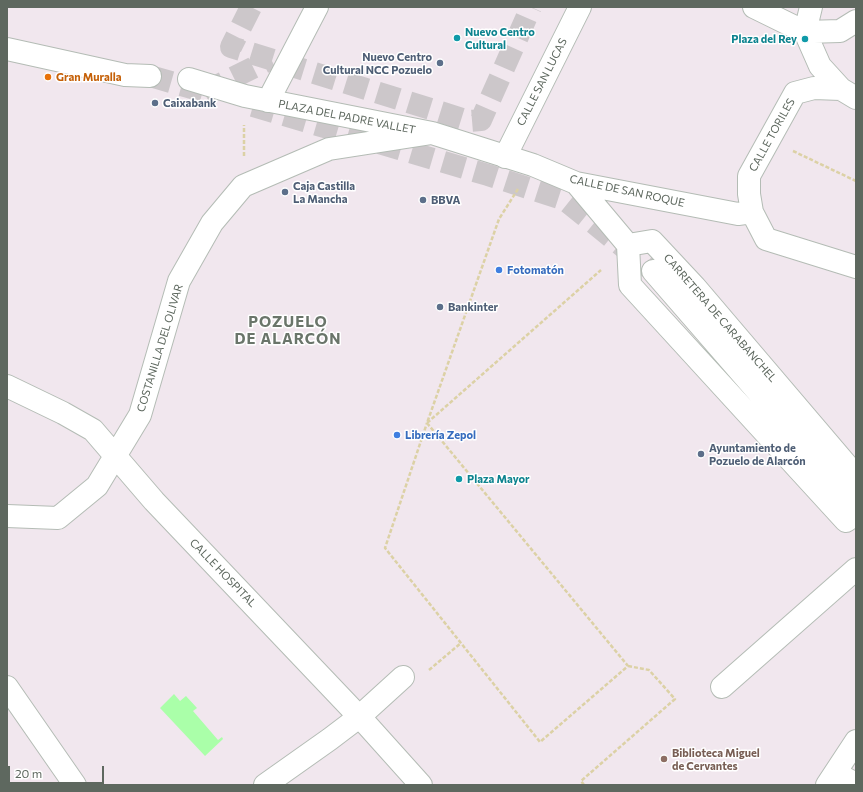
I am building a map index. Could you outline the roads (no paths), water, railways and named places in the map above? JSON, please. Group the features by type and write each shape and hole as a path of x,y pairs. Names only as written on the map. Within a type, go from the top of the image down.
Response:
{"street":[{"name":"PLAZA DEL PADRE VALLET","path":"317,7 268,101 432,133 505,157"},
{"name":"CALLE SAN LUCAS","path":"505,157 580,7"},
{"path":"754,7 805,32 840,31 856,21"},
{"path":"810,7 805,32 820,66 848,93"},
{"path":"7,49 125,75 150,76"},
{"path":"189,79 245,96 268,101"},
{"name":"CALLE TORILES","path":"848,93 814,88 795,93 749,176 749,194 752,212 766,238 856,267"},
{"name":"COSTANILLA DEL OLIVAR","path":"7,516 58,518 98,486 140,415 180,281 212,223 243,186 329,149 432,133"},
{"name":"CALLE DE SAN ROQUE","path":"505,157 533,165 576,183 738,214 752,212"},
{"path":"576,183 628,245 630,285 846,521 856,514"},
{"name":"CARRETERA DE CARABANCHEL","path":"628,245 652,241 695,287 856,476"},
{"name":"CARRETERA DE CARABANCHEL","path":"653,272 856,505"},
{"name":"CALLE HOSPITAL","path":"7,386 63,413 93,430 154,501 359,717 421,785"},
{"path":"722,687 856,569"},
{"path":"265,785 330,739 414,675"},
{"path":"7,687 75,785"},
{"path":"842,779 856,741"}],"tunnel":[{"path":"251,7 231,47 469,121 481,120 531,7"},
{"path":"204,92 271,59"},
{"path":"150,76 209,93"},
{"path":"253,106 488,175 565,200 653,271"}],"place":[{"name":"Nuevo Centro Cultural","path":"457,38"},
{"name":"Plaza del Rey","path":"805,39"},
{"name":"Nuevo Centro Cultural NCC Pozuelo","path":"440,63"},
{"name":"Gran Muralla","path":"48,77"},
{"name":"Caixabank","path":"155,103"},
{"name":"Caja Castilla La Mancha","path":"285,192"},
{"name":"BBVA","path":"423,200"},
{"name":"Fotomatón","path":"499,270"},
{"name":"Bankinter","path":"440,307"},
{"name":"Librería Zepol","path":"397,435"},
{"name":"Ayuntamiento de Pozuelo de Alarcón","path":"701,454"},
{"name":"Plaza Mayor","path":"459,479"},
{"name":"Biblioteca Miguel de Cervantes","path":"664,759"}],"district":[{"name":"POZUELO DE ALARCÓN","path":"288,330"}]}
